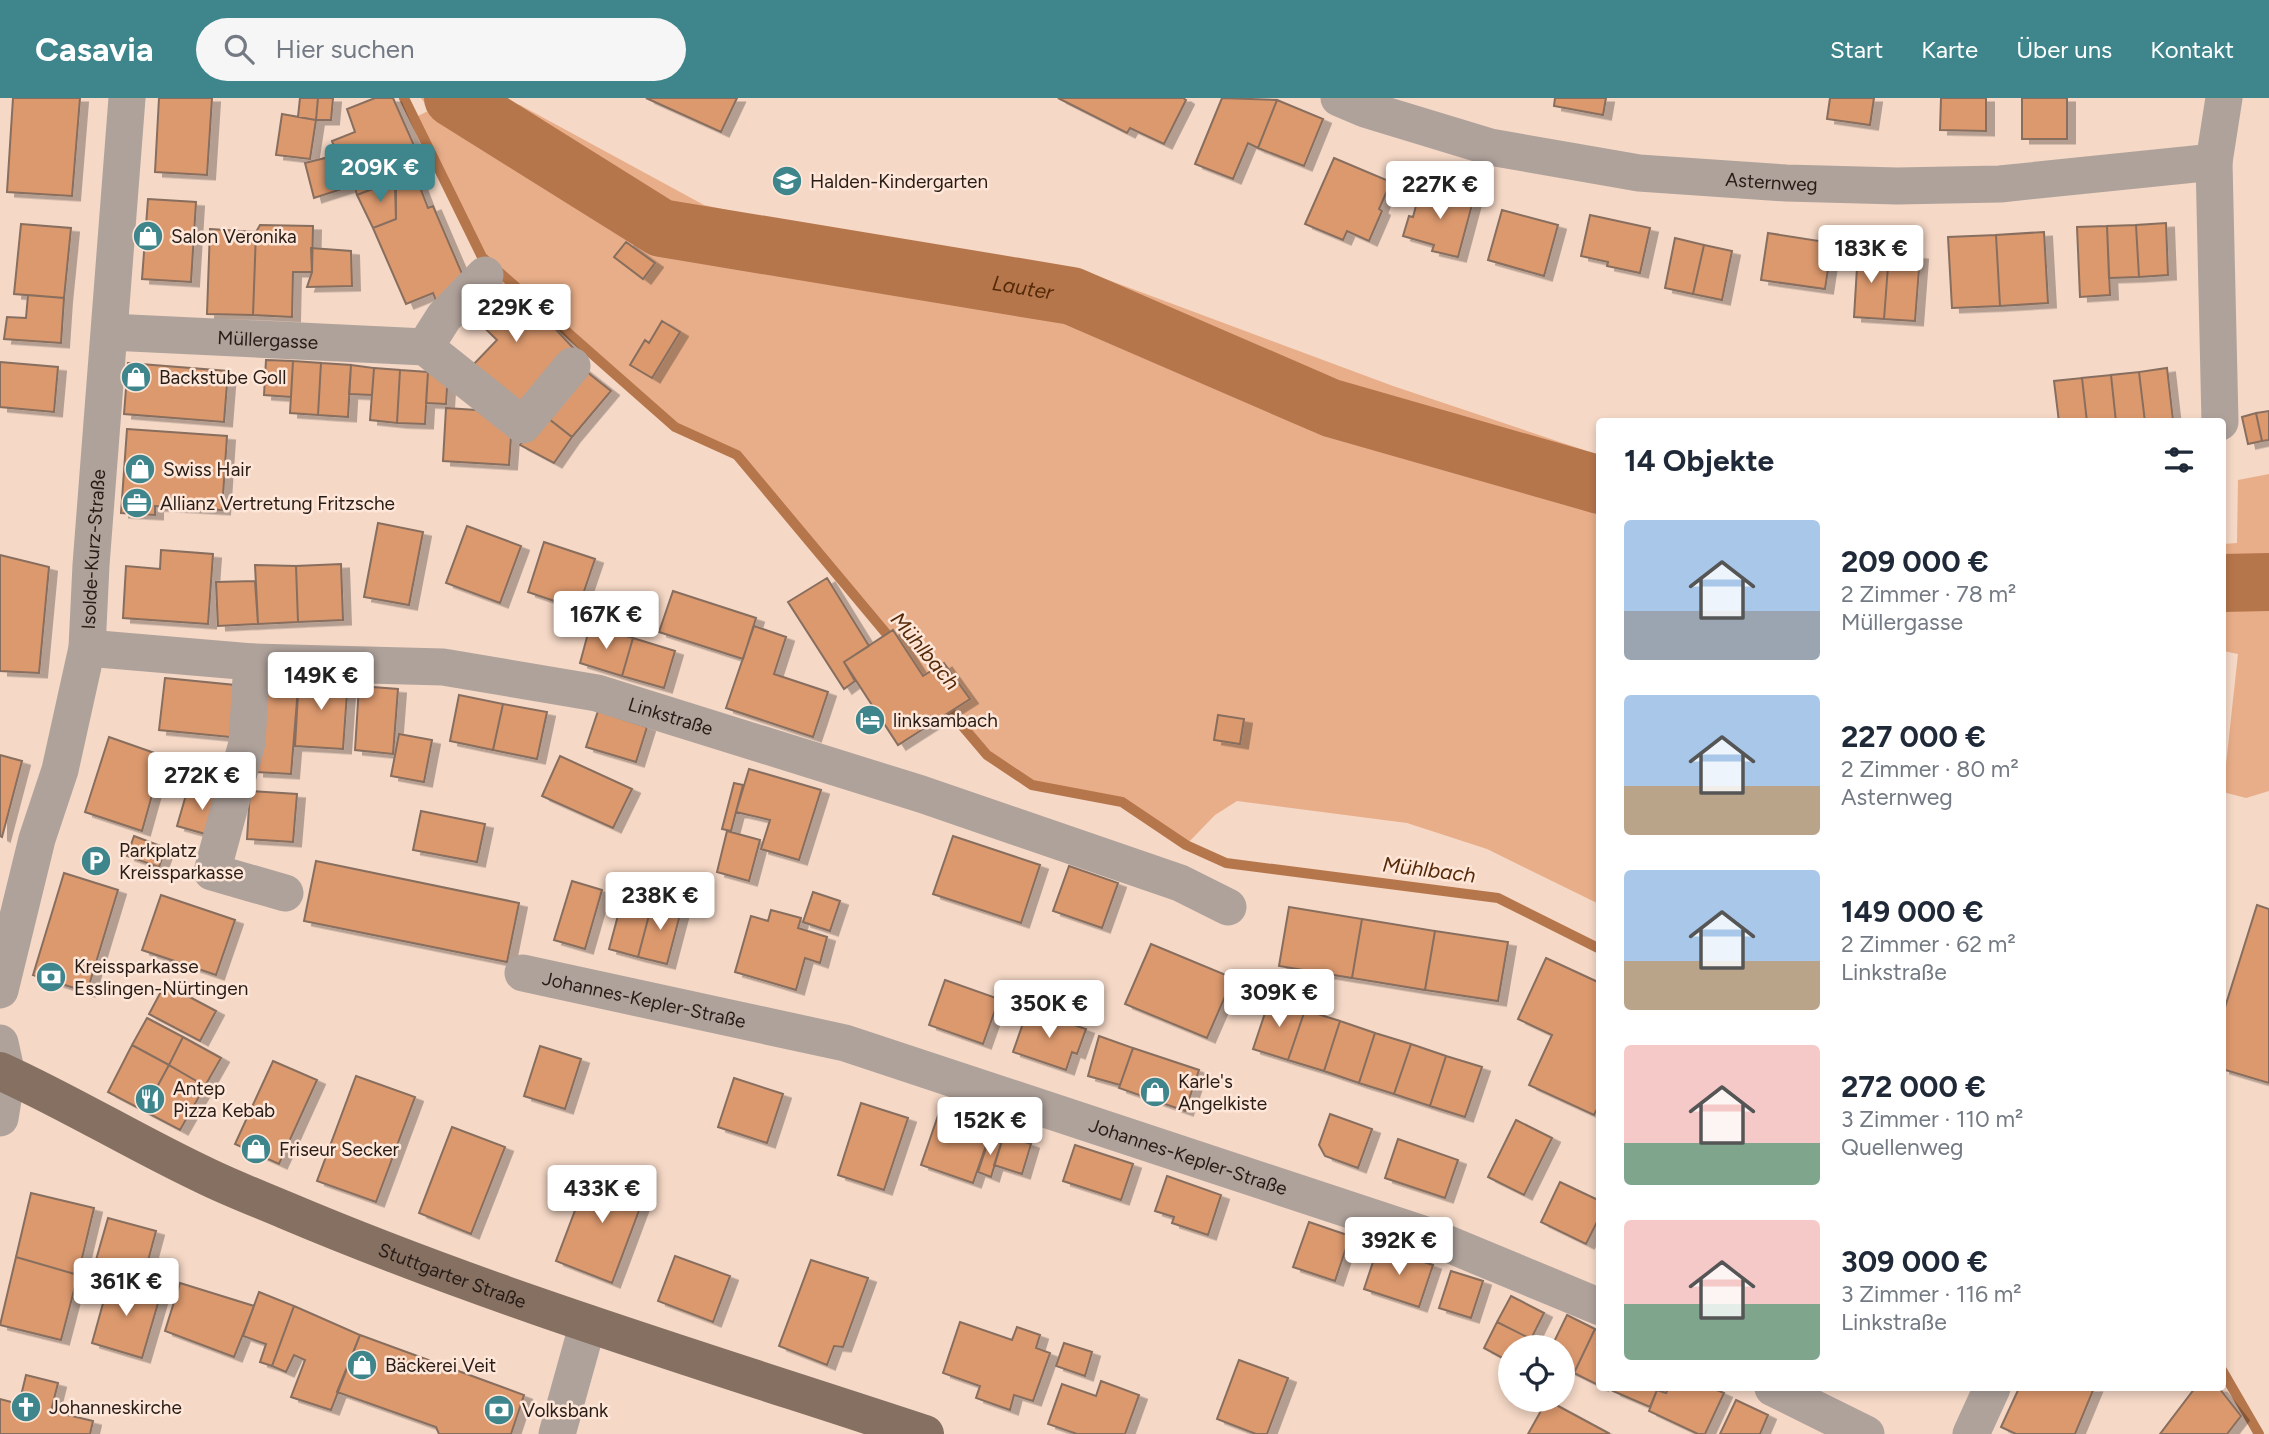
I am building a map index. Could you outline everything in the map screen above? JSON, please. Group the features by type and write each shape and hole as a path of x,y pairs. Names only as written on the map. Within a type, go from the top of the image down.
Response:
{"main road":[{"name":"Stuttgarter Straße","path":"2,1063 75,1107 207,1177 287,1211 478,1287 925,1434"}],"street":[{"name":"Isolde-Kurz-Straße","path":"0,990 37,839 60,770 87,648 127,98"},
{"name":"Asternweg","path":"1339,98 1365,109 1490,147 1653,174 1786,183 1897,186 2000,184 2214,162"},
{"path":"2220,418 2214,162 2224,98"},
{"path":"485,275 444,317 425,347 523,425 572,366"},
{"name":"Müllergasse","path":"110,332 425,347"},
{"name":"Linkstraße","path":"87,648 252,662 443,667 597,693 947,803 1180,883 1228,908"},
{"path":"252,662 247,743 212,872 285,893"},
{"name":"Johannes-Kepler-Straße","path":"523,973 845,1043 1429,1236 1596,1305"},
{"path":"0,1118 2,1063"},
{"path":"557,1434 588,1323"},
{"path":"1779,1391 1866,1434"},
{"path":"1970,1434 1991,1391"}],"shaded area":[{"path":"421,98 473,98 520,105 704,205 869,241 1079,269 1393,386 1596,454 1596,903 1487,849 1407,823 1237,801 1215,815 1186,845 1122,802 1032,785 987,755 737,455 675,427 482,257 414,118 430,110"},
{"path":"2269,474 2269,791 2246,798 2226,793 2226,764 2238,654 2226,652 2226,544 2237,543 2238,480"}],"building":[{"path":"13,98 80,98 72,196 7,192"},
{"path":"159,98 212,98 207,175 155,172"},
{"path":"300,98 318,98 316,120 298,117"},
{"path":"318,98 333,98 331,120 316,120"},
{"path":"375,98 393,98 424,168 357,195 354,185 314,198 305,163 337,155 332,141 355,132 347,109"},
{"path":"646,98 737,98 721,132"},
{"path":"1058,98 1186,100 1164,144 1130,128 1127,133"},
{"path":"1222,98 1277,100 1258,148 1248,143 1233,179 1195,164"},
{"path":"1555,98 1606,98 1603,115 1554,106"},
{"path":"1830,98 1874,98 1870,125 1827,119"},
{"path":"1941,98 1986,98 1986,131 1940,130"},
{"path":"2022,98 2067,98 2067,139 2022,139"},
{"path":"1277,100 1323,119 1304,166 1258,148"},
{"path":"282,114 316,120 310,159 276,155"},
{"path":"1334,158 1391,182 1369,241 1347,231 1343,240 1305,224"},
{"path":"396,180 396,219 373,228 357,195"},
{"path":"418,182 428,208 433,206 466,283 439,308 433,293 406,304 373,228 396,219 395,189"},
{"path":"1421,187 1473,201 1458,257 1432,251 1434,245 1403,236 1409,216 1413,217"},
{"path":"148,199 196,202 191,282 142,279"},
{"path":"1502,210 1558,225 1544,276 1488,260"},
{"path":"1590,215 1650,228 1640,273 1607,266 1608,262 1581,256"},
{"path":"2166,223 2168,275 2139,277 2136,225"},
{"path":"21,224 71,228 64,298 14,294"},
{"path":"260,225 313,226 312,272 293,272 292,317 253,315 256,232"},
{"path":"2136,225 2139,277 2109,278 2107,226"},
{"path":"2107,226 2110,295 2080,297 2077,227"},
{"path":"210,229 256,232 253,315 207,314"},
{"path":"2044,232 2048,303 2000,306 1996,235"},
{"path":"1768,233 1832,243 1825,289 1761,280"},
{"path":"1996,235 2000,306 1952,308 1948,237"},
{"path":"1675,238 1704,245 1693,294 1665,288"},
{"path":"626,242 655,263 643,279 614,257"},
{"path":"1704,245 1732,251 1722,300 1693,294"},
{"path":"311,248 351,251 352,286 307,287 312,272"},
{"path":"1858,251 1889,253 1884,319 1854,317"},
{"path":"1889,253 1920,255 1915,321 1884,319"},
{"path":"492,277 525,309 531,303 577,352 515,409 472,366 497,340 463,307"},
{"path":"28,295 64,298 61,343 4,339 7,317 26,318"},
{"path":"662,321 680,332 652,378 630,365 645,340 649,343"},
{"path":"266,360 293,361 291,397 264,395"},
{"path":"293,361 321,363 318,415 290,413"},
{"path":"0,362 58,367 54,412 0,407"},
{"path":"128,363 228,371 224,422 124,414"},
{"path":"321,363 351,365 348,417 318,415"},
{"path":"351,365 374,368 372,395 349,394"},
{"path":"374,368 400,370 397,423 370,420"},
{"path":"582,368 611,391 572,437 544,415"},
{"path":"2167,368 2173,418 2145,418 2139,372"},
{"path":"400,370 428,372 425,424 397,423"},
{"path":"428,372 448,373 446,404 426,403"},
{"path":"2139,372 2145,418 2116,418 2111,375"},
{"path":"2111,375 2116,418 2087,418 2082,378"},
{"path":"2082,378 2087,418 2059,418 2054,381"},
{"path":"446,408 492,411 512,423 509,465 443,461"},
{"path":"2269,411 2269,440 2262,441 2256,413"},
{"path":"2256,413 2262,441 2248,444 2242,417"},
{"path":"544,415 572,437 554,463 520,445"},
{"path":"127,429 227,436 222,510 155,506 155,515 121,513"},
{"path":"378,523 423,532 409,605 364,597"},
{"path":"467,526 521,546 500,603 446,583"},
{"path":"544,542 595,559 578,609 528,592"},
{"path":"161,550 213,554 208,624 123,618 126,566 160,569"},
{"path":"0,555 49,567 39,673 0,671"},
{"path":"341,564 343,620 298,622 296,566"},
{"path":"255,565 296,566 298,622 258,624"},
{"path":"827,578 869,646 844,662 855,681 844,689 788,602"},
{"path":"255,581 258,624 218,626 216,582"},
{"path":"673,591 756,618 743,659 659,632"},
{"path":"590,626 633,638 622,676 580,663"},
{"path":"754,626 786,637 774,674 828,692 813,737 726,708"},
{"path":"893,630 923,676 944,663 970,699 898,745 844,662"},
{"path":"633,638 675,651 664,688 622,676"},
{"path":"261,675 299,676 291,774 256,772"},
{"path":"299,676 348,679 343,749 295,746"},
{"path":"165,678 235,685 230,737 159,730"},
{"path":"359,686 398,689 393,754 355,750"},
{"path":"459,695 503,704 493,750 450,741"},
{"path":"503,704 547,712 537,759 493,750"},
{"path":"598,711 647,727 636,762 586,747"},
{"path":"1218,715 1244,719 1240,744 1214,740"},
{"path":"399,734 432,740 424,782 391,776"},
{"path":"109,737 163,756 142,831 85,812"},
{"path":"0,755 22,761 2,837 0,836"},
{"path":"560,756 632,789 613,828 542,796"},
{"path":"749,769 821,790 799,860 761,849 770,820 736,812"},
{"path":"734,783 743,785 731,831 722,829"},
{"path":"188,788 227,799 216,837 177,826"},
{"path":"250,791 297,794 293,842 247,839"},
{"path":"421,811 485,824 477,862 413,850"},
{"path":"727,831 760,840 749,881 717,872"},
{"path":"134,836 166,848 159,867 127,856"},
{"path":"953,836 1040,865 1021,923 933,894"},
{"path":"316,861 519,903 507,962 304,921"},
{"path":"1069,866 1118,883 1102,928 1053,911"},
{"path":"64,873 118,890 87,992 33,975"},
{"path":"572,881 602,890 585,949 554,940"},
{"path":"813,892 840,901 830,931 803,922"},
{"path":"624,893 653,900 638,957 609,949"},
{"path":"161,895 235,920 216,975 142,950"},
{"path":"653,900 682,907 667,964 638,957"},
{"path":"2257,905 2269,909 2269,1083 2226,1070 2226,1004"},
{"path":"1289,907 1362,919 1352,978 1279,966"},
{"path":"771,910 801,918 798,928 827,937 820,963 805,958 796,990 735,972 751,916 768,921"},
{"path":"1362,919 1435,931 1425,990 1352,978"},
{"path":"1435,931 1508,942 1498,1001 1425,990"},
{"path":"1151,944 1233,978 1207,1038 1125,1004"},
{"path":"1546,958 1596,981 1594,1115 1529,1085 1552,1035 1518,1019"},
{"path":"945,980 999,999 983,1044 929,1025"},
{"path":"165,984 216,1011 200,1041 149,1014"},
{"path":"1270,998 1305,1010 1288,1060 1253,1049"},
{"path":"1028,1009 1086,1029 1077,1054 1072,1052 1066,1070 1013,1052"},
{"path":"1305,1010 1340,1021 1324,1071 1288,1060"},
{"path":"147,1018 183,1037 169,1065 132,1045"},
{"path":"1340,1021 1375,1033 1359,1083 1324,1071"},
{"path":"1375,1033 1411,1044 1394,1094 1359,1083"},
{"path":"1099,1036 1133,1048 1120,1085 1088,1076"},
{"path":"183,1037 221,1058 205,1086 169,1065"},
{"path":"1411,1044 1446,1056 1430,1106 1394,1094"},
{"path":"132,1045 169,1065 144,1111 108,1092"},
{"path":"540,1046 581,1059 565,1109 524,1096"},
{"path":"1133,1048 1199,1070 1185,1111 1119,1088"},
{"path":"1446,1056 1482,1067 1465,1117 1430,1106"},
{"path":"273,1061 317,1080 279,1164 235,1144"},
{"path":"169,1065 205,1086 180,1130 144,1111"},
{"path":"356,1076 415,1097 376,1202 317,1181"},
{"path":"734,1078 783,1094 767,1143 718,1127"},
{"path":"861,1103 908,1118 884,1190 838,1175"},
{"path":"941,1107 993,1125 973,1183 921,1165"},
{"path":"1330,1114 1372,1129 1358,1168 1325,1156 1319,1145"},
{"path":"1516,1120 1552,1138 1524,1195 1488,1177"},
{"path":"452,1127 505,1147 471,1234 419,1213"},
{"path":"991,1133 1001,1144 991,1177 978,1172"},
{"path":"1004,1135 1031,1144 1022,1174 994,1165"},
{"path":"1398,1139 1458,1160 1445,1198 1385,1178"},
{"path":"1075,1145 1133,1164 1121,1200 1063,1181"},
{"path":"591,1168 647,1189 612,1283 556,1261"},
{"path":"1167,1176 1221,1195 1208,1235 1172,1223 1174,1217 1155,1211"},
{"path":"1560,1182 1596,1199 1596,1224 1586,1244 1541,1222"},
{"path":"31,1193 94,1208 78,1275 16,1257"},
{"path":"108,1218 156,1231 141,1287 92,1274"},
{"path":"1309,1222 1350,1236 1335,1281 1293,1267"},
{"path":"1378,1247 1433,1265 1419,1307 1364,1289"},
{"path":"675,1256 730,1276 713,1322 658,1301"},
{"path":"16,1257 78,1275 61,1340 0,1325"},
{"path":"811,1260 868,1278 843,1347 834,1346 827,1365 779,1346"},
{"path":"1451,1271 1483,1281 1471,1318 1439,1308"},
{"path":"110,1278 161,1293 142,1358 92,1343"},
{"path":"180,1283 254,1306 234,1357 165,1331"},
{"path":"259,1292 294,1306 272,1366 260,1362 266,1344 243,1336"},
{"path":"1511,1296 1544,1313 1533,1335 1523,1335 1497,1322"},
{"path":"294,1306 360,1335 331,1410 291,1397 305,1360 294,1355 286,1372 272,1366"},
{"path":"1567,1315 1595,1329 1575,1371 1575,1335 1557,1335"},
{"path":"960,1322 1012,1340 1017,1327 1040,1335 1036,1348 1050,1353 1033,1401 1014,1395 1010,1410 976,1398 980,1386 943,1373"},
{"path":"1497,1322 1523,1335 1498,1335 1498,1356 1484,1348"},
{"path":"1595,1329 1596,1329 1596,1384 1575,1374"},
{"path":"360,1335 524,1395 511,1434 439,1434 436,1427 337,1392"},
{"path":"1064,1343 1092,1352 1085,1376 1056,1366"},
{"path":"1239,1360 1288,1378 1267,1434 1256,1434 1217,1419"},
{"name":"Johanneskirche","path":"26,1375 58,1383 51,1411 93,1421 90,1434 0,1434 0,1399 19,1404"},
{"path":"1101,1381 1139,1395 1125,1434 1077,1434 1048,1424 1062,1384 1096,1396"},
{"path":"1613,1391 1657,1391 1650,1407"},
{"path":"1657,1391 1724,1393 1705,1434 1698,1434 1649,1411"},
{"path":"2018,1391 2093,1391 2075,1434 2016,1434 2001,1427"},
{"path":"2193,1391 2221,1391 2241,1416 2227,1434 2160,1434"},
{"path":"1736,1400 1768,1415 1760,1434 1720,1434"},
{"path":"1540,1412 1569,1412 1610,1434 1528,1434"}],"waterway":[{"name":"Mühlbach","path":"404,98 482,257 675,427 737,455 895,644"},
{"name":"Lauter","path":"453,98 661,228 1072,296 1331,408 1596,484"},
{"name":"Lauter","path":"2226,583 2269,582"},
{"name":"Mühlbach","path":"942,702 987,755 1032,785 1122,802 1186,845 1226,863 1498,898 1596,947"},
{"name":"Mühlbach","path":"2226,1377 2259,1434"}],"place":[{"name":"Halden-Kindergarten","path":"787,181"},
{"name":"Salon Veronika","path":"148,236"},
{"name":"Backstube Goll","path":"136,377"},
{"name":"Swiss Hair","path":"140,469"},
{"name":"Allianz Vertretung Fritzsche","path":"137,503"},
{"name":"linksambach","path":"870,720"},
{"name":"Parkplatz Kreissparkasse","path":"96,861"},
{"name":"Kreissparkasse Esslingen-Nürtingen","path":"51,977"},
{"name":"Karle's Angelkiste","path":"1155,1092"},
{"name":"Antep Pizza Kebab","path":"150,1099"},
{"name":"Friseur Secker","path":"256,1149"},
{"name":"Bäckerei Veit","path":"362,1365"},
{"name":"Johanneskirche","path":"26,1407"},
{"name":"Volksbank","path":"499,1410"}]}
